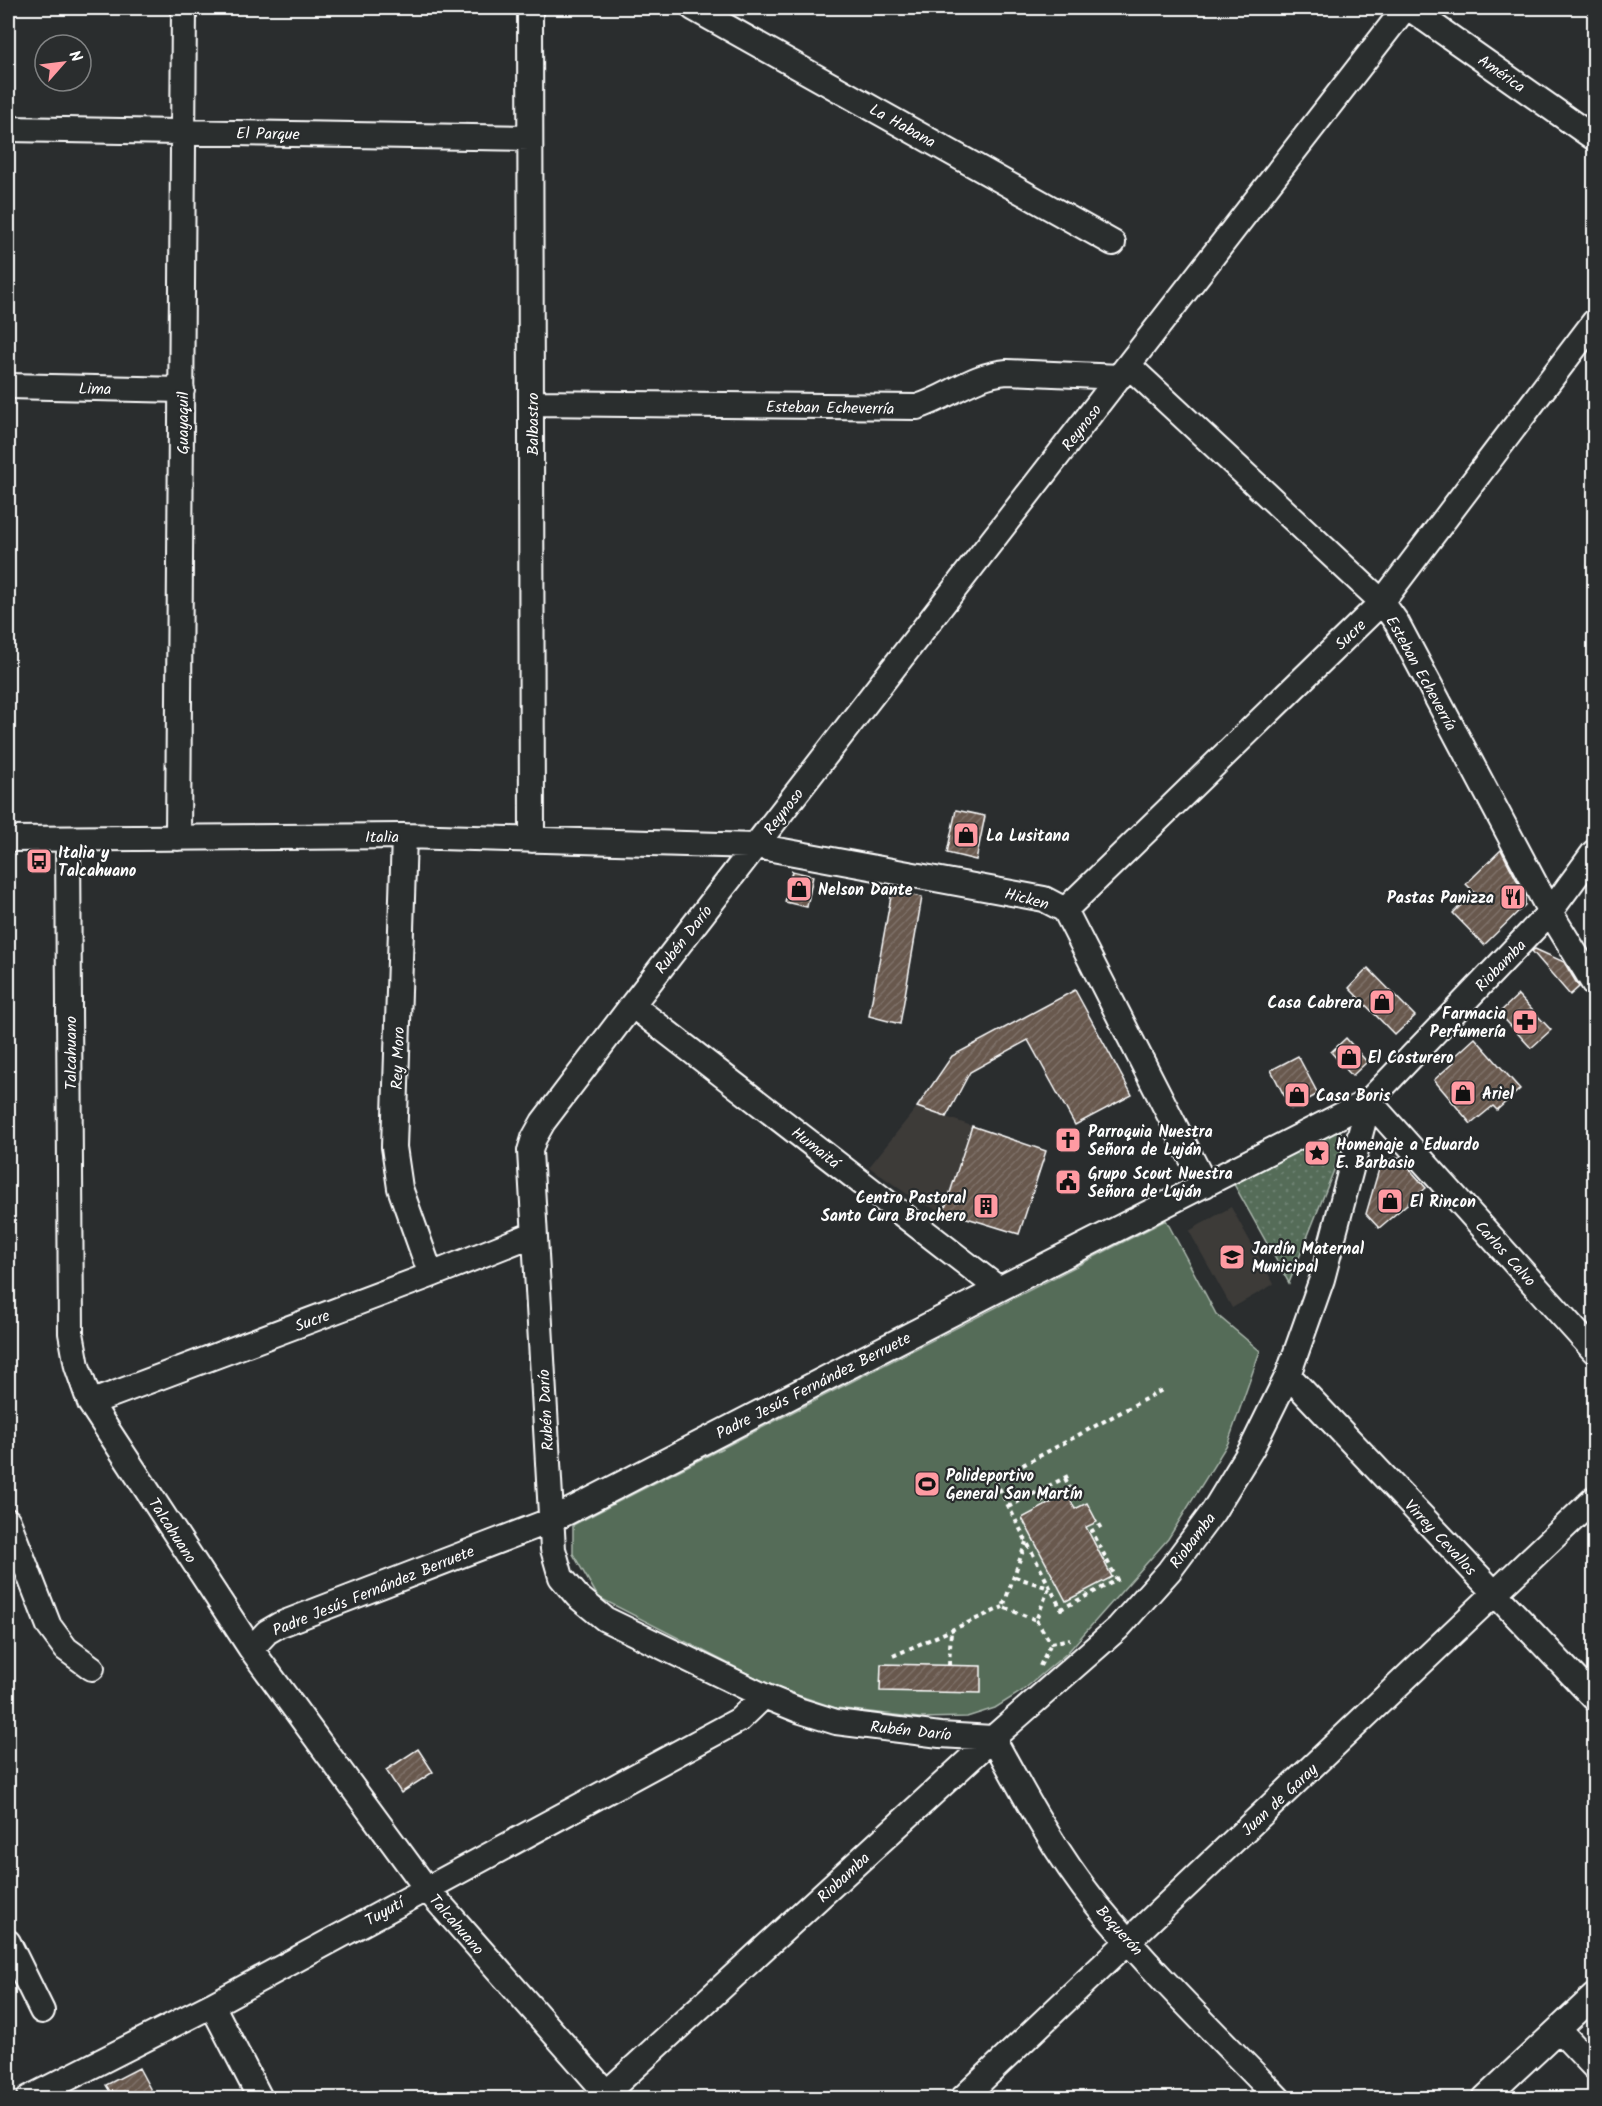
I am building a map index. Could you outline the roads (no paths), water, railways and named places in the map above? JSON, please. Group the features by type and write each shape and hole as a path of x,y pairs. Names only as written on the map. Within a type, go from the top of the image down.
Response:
{"street":[{"name":"Guayaquil","path":"178,838 184,8"},
{"name":"Balbastro","path":"530,8 532,840"},
{"name":"La Habana","path":"693,8 1113,243"},
{"name":"América","path":"1407,8 1594,138"},
{"name":"Reynoso","path":"756,846 1407,8"},
{"name":"El Parque","path":"8,129 529,138"},
{"name":"Sucre","path":"1065,910 1382,602 1594,322"},
{"name":"Esteban Echeverría","path":"532,403 917,407 989,374 1125,371 1382,602 1397,623 1551,912 1594,984"},
{"name":"Lima","path":"8,386 182,390"},
{"name":"Italia","path":"8,839 404,836 756,846"},
{"name":"Rey Moro","path":"404,836 394,1147 400,1188 431,1275"},
{"name":"Talcahuano","path":"69,839 71,1333 77,1366 90,1403 250,1649 426,1888 606,2097"},
{"name":"Hicken","path":"756,846 1044,899 1065,910 1205,1185"},
{"name":"Rubén Darío","path":"756,846 543,1122 530,1151 553,1549 561,1577 577,1596 605,1619 801,1712 836,1722 940,1735 993,1738"},
{"name":"Riobamba","path":"606,2097 993,1738 1118,1628 1169,1571 1213,1512 1252,1448 1288,1375 1322,1279 1369,1101 1551,912 1594,852"},
{"name":"Humaitá","path":"632,1005 999,1289"},
{"name":"Padre Jesús Fernández Berruete","path":"250,1649 267,1632 279,1625 552,1520 1369,1101"},
{"name":"Carlos Calvo","path":"1369,1101 1594,1351"},
{"name":"Sucre","path":"90,1403 534,1234"},
{"name":"Virrey Cevallos","path":"1288,1375 1594,1698"},
{"name":"Juan de Garay","path":"963,2098 1594,1499"},
{"path":"8,1521 50,1626 66,1649 92,1668"},
{"name":"Tuyutí","path":"29,2098 212,2005 739,1720 764,1696"},
{"name":"Boquerón","path":"993,1738 1022,1792 1095,1903 1128,1941 1278,2098"},
{"path":"8,1942 42,2011"},
{"path":"1485,2098 1594,1996"},
{"path":"212,2005 260,2098"},
{"path":"1559,2030 1594,2067"}],"place":[{"name":"La Lusitana","path":"966,835"},
{"name":"Italia y Talcahuano","path":"39,861"},
{"name":"Nelson Dante","path":"799,889"},
{"name":"Pastas Panizza","path":"1513,897"},
{"name":"Casa Cabrera","path":"1382,1002"},
{"name":"Farmacia Perfumería","path":"1525,1022"},
{"name":"El Costurero","path":"1349,1057"},
{"name":"Ariel","path":"1463,1093"},
{"name":"Casa Boris","path":"1297,1095"},
{"name":"Parroquia Nuestra Señora de Luján","path":"1068,1140"},
{"name":"Homenaje a Eduardo E. Barbasio","path":"1317,1153"},
{"name":"Grupo Scout Nuestra Señora de Luján","path":"1068,1182"},
{"name":"El Rincon","path":"1390,1201"},
{"name":"Centro Pastoral Santo Cura Brochero","path":"986,1206"},
{"name":"Jardín Maternal Municipal","path":"1232,1257"},
{"name":"Polideportivo General San Martín","path":"927,1484"}]}
